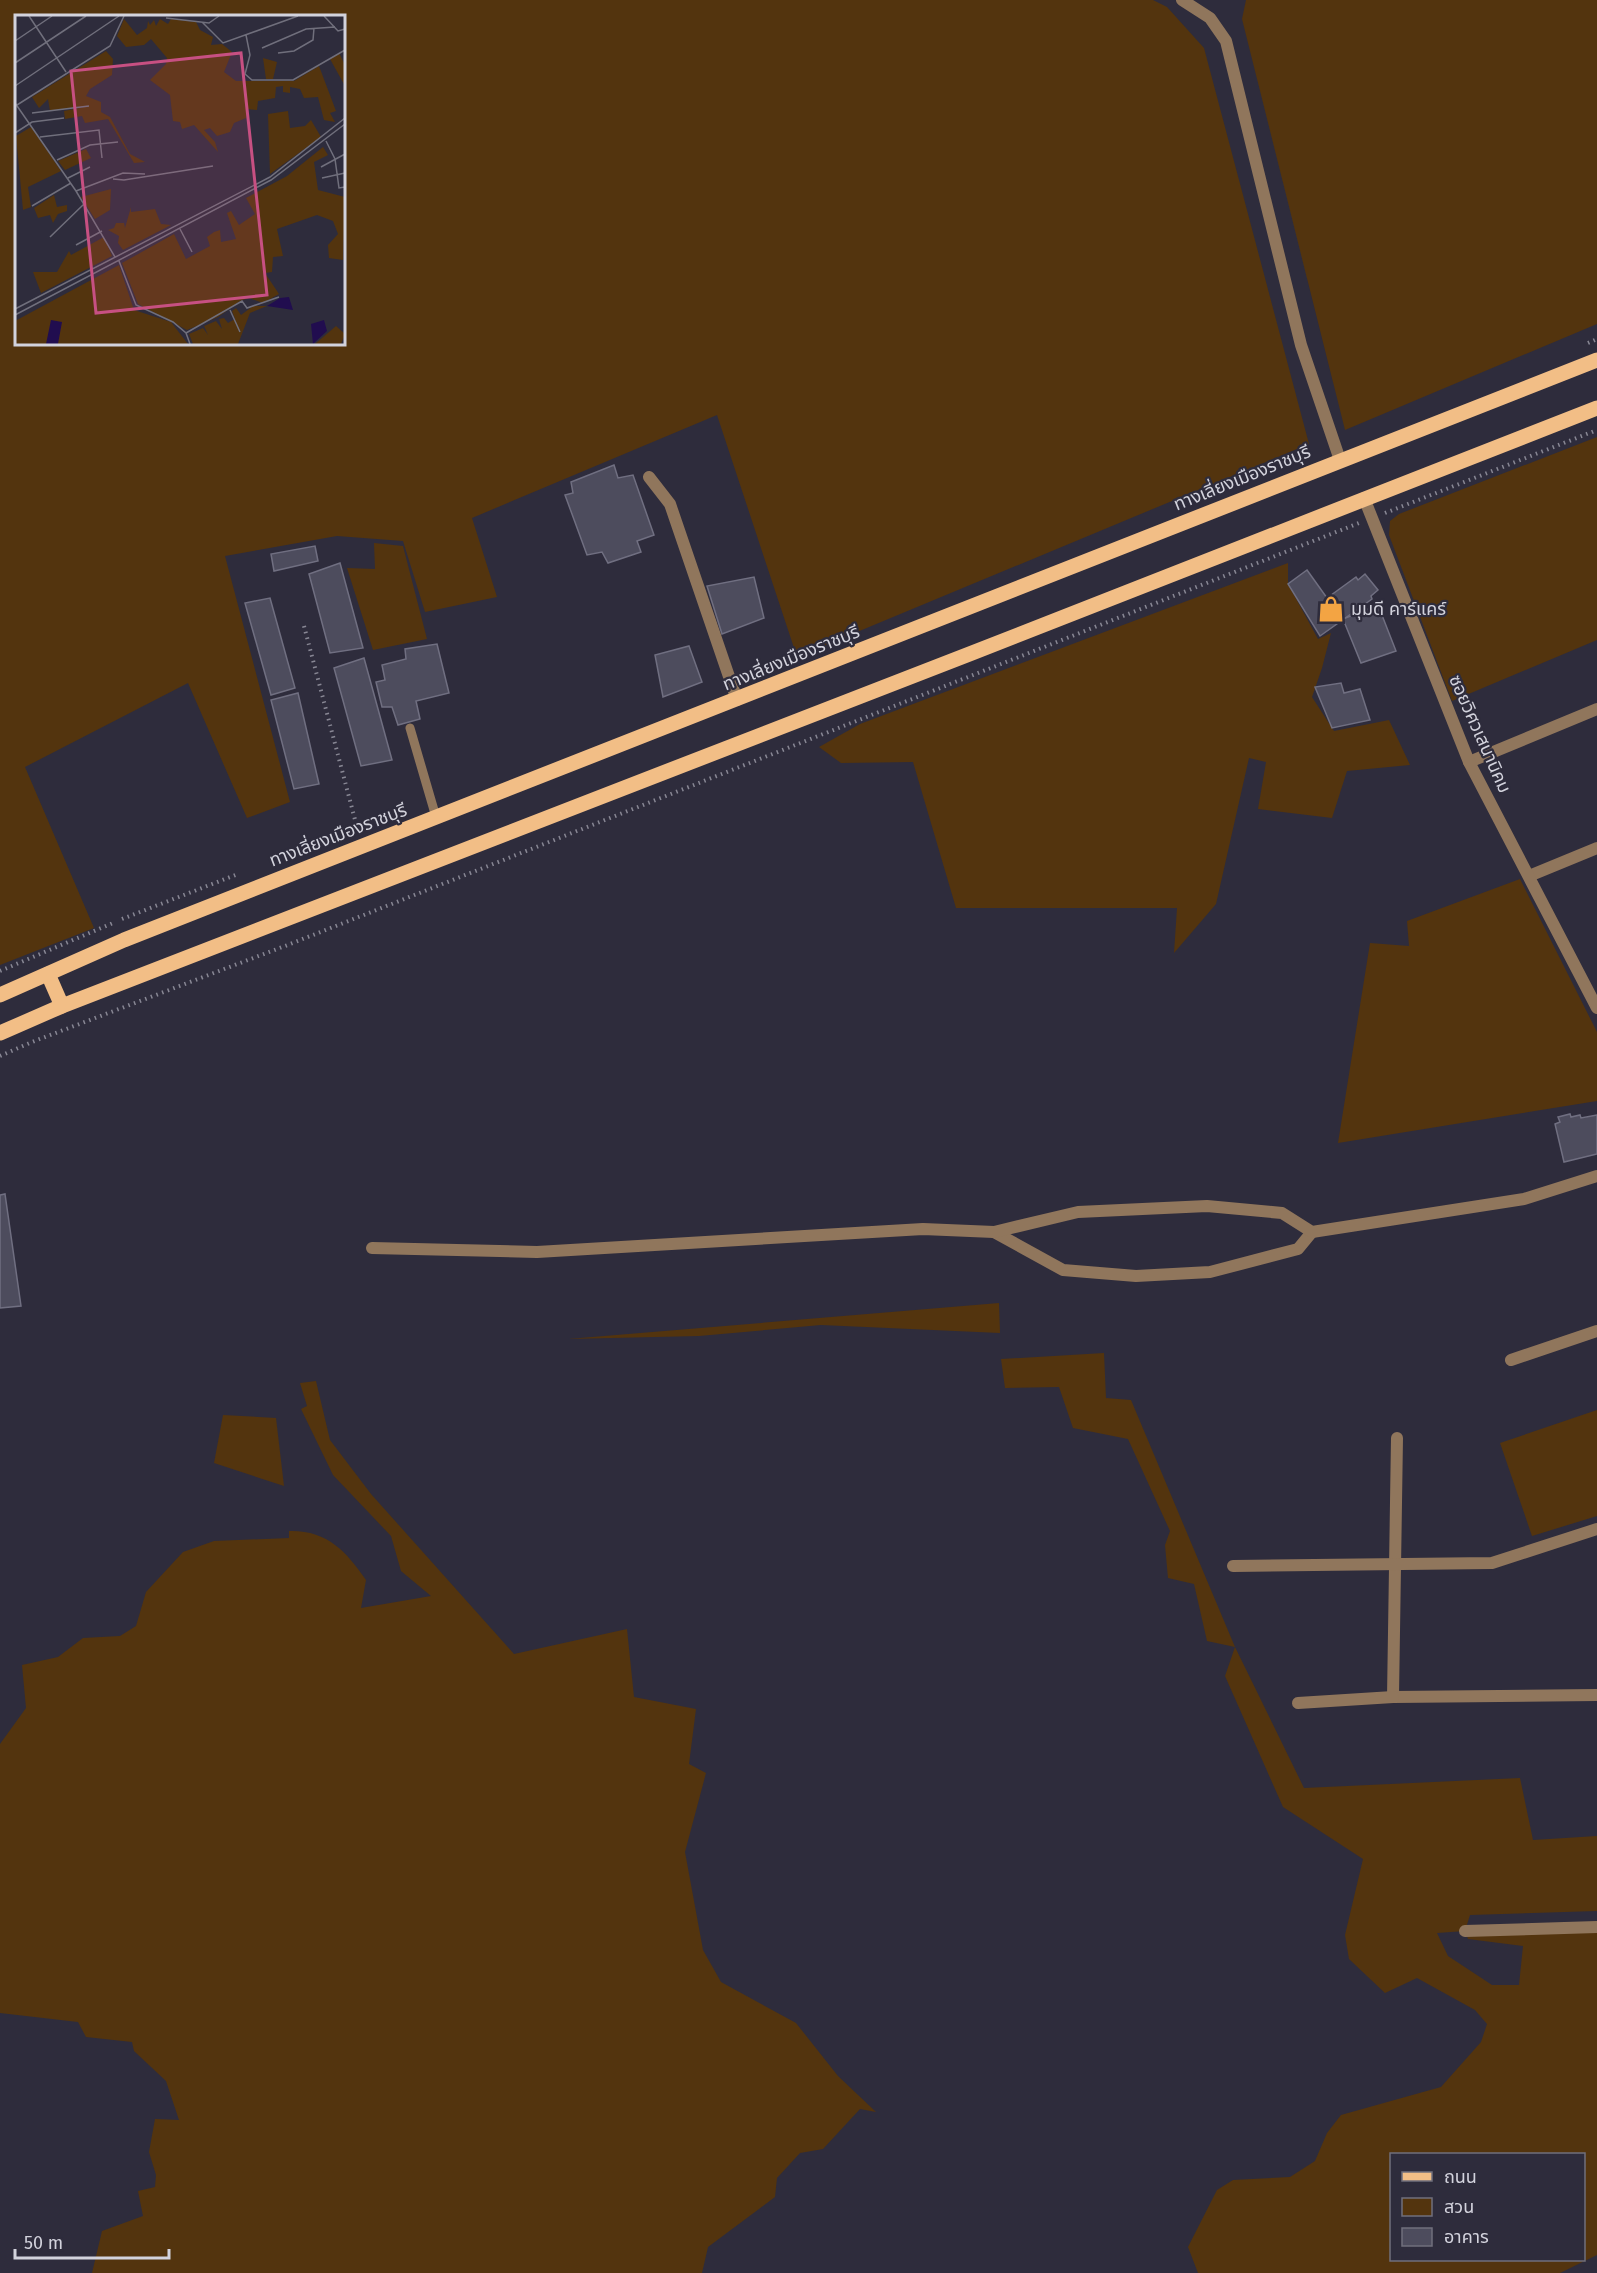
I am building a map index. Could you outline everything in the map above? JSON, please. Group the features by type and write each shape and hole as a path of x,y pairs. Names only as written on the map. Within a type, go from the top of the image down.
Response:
{"main road":[{"name":"ทางเลี่ยงเมืองราชบุรี","path":"0,995 124,940 1597,360"},
{"path":"0,1033 62,1006 1597,408"},
{"path":"48,974 62,1006"}],"street":[{"path":"1182,0 1210,18 1226,41 1301,345 1340,460"},
{"path":"649,477 670,504 737,700"},
{"name":"ซอยวิศวเสนานิคม","path":"1364,498 1469,762 1597,1008"},
{"path":"1469,762 1597,709"},
{"path":"1529,876 1597,848"},
{"path":"372,1248 537,1252 923,1229 994,1232 1078,1212 1208,1206 1282,1213 1312,1232 1524,1199 1597,1176"},
{"path":"994,1232 1063,1270 1136,1276 1210,1272 1298,1249 1312,1232"},
{"path":"1511,1360 1597,1331"},
{"path":"1393,1697 1397,1438"},
{"path":"1233,1566 1492,1563 1597,1529"},
{"path":"1298,1703 1393,1697 1597,1695"},
{"path":"1465,1931 1597,1928"}],"lane":[{"path":"410,728 436,818"}],"path":[{"path":"1385,513 1597,430"},
{"path":"0,1056 296,942 1358,524"},
{"path":"304,626 362,846"}],"green space":[{"path":"0,0 1153,0 1167,7 1204,48 1309,444 797,657 717,415 472,518 497,597 425,612 403,541 337,536 225,556 290,802 247,818 188,683 25,767 94,928 0,965"},
{"path":"1246,0 1597,0 1597,324 1345,430 1242,19"},
{"path":"1597,437 1597,640 1452,701 1389,535 1390,521 1399,514"},
{"path":"374,543 403,546 427,639 373,650 347,568 375,569"},
{"path":"1288,563 1288,584 1318,639 1331,633 1312,697 1334,731 1389,720 1410,765 1347,771 1332,818 1258,809 1266,762 1249,758 1216,904 1174,953 1177,908 956,908 913,762 841,763 819,747 860,724"},
{"path":"1520,879 1597,1032 1597,1101 1338,1143 1370,943 1409,946 1407,921"},
{"path":"999,1303 1000,1333 821,1325 699,1336 568,1339"},
{"path":"1104,1353 1106,1398 1131,1400 1235,1647 1207,1641 1194,1584 1168,1578 1165,1545 1170,1531 1128,1439 1073,1428 1059,1387 1005,1388 1001,1359"},
{"path":"316,1381 330,1440 371,1494 514,1654 627,1629 634,1697 696,1709 689,1764 706,1773 685,1852 703,1950 721,1982 796,2023 838,2076 876,2112 860,2109 823,2149 800,2153 777,2178 775,2197 708,2247 702,2273 92,2273 102,2231 143,2216 138,2191 155,2187 156,2175 149,2152 155,2119 179,2120 166,2081 134,2051 132,2042 86,2037 78,2022 0,2013 0,1744 26,1708 22,1665 58,1657 83,1638 120,1636 136,1626 146,1592 183,1552 214,1541 289,1538 289,1531 314,1534 325,1538 343,1551 366,1580 361,1608 431,1596 401,1571 391,1536 333,1475 301,1409 307,1406 300,1383"},
{"path":"1597,1410 1597,1516 1532,1536 1500,1443"},
{"path":"223,1415 276,1418 284,1486 214,1463"},
{"path":"1235,1647 1304,1788 1520,1778 1533,1840 1597,1836 1597,1911 1470,1915 1465,1931 1597,1928 1597,2255 1585,2261 1585,2153 1390,2153 1390,2261 1585,2261 1560,2273 1198,2273 1188,2247 1217,2190 1233,2180 1290,2177 1315,2161 1327,2133 1341,2115 1441,2087 1481,2042 1487,2024 1475,2010 1417,1978 1385,1993 1349,1959 1345,1935 1363,1859 1283,1807 1225,1676","holes":["1465,1931 1468,1939 1523,1946 1519,1985 1492,1985 1448,1956 1437,1933"]}],"building":[{"path":"614,465 618,478 633,475 654,535 637,541 641,552 608,563 602,552 587,555 565,495 573,493 571,482"},
{"path":"315,546 318,561 274,571 271,554"},
{"path":"340,563 363,648 330,653 309,574"},
{"name":"มุมดี คาร์แคร์","path":"1307,570 1327,598 1356,577 1358,580 1365,574 1378,590 1371,596 1372,599 1320,636 1288,584"},
{"path":"754,577 764,618 722,634 707,586"},
{"path":"270,598 295,688 271,695 245,603"},
{"path":"1378,605 1396,651 1361,663 1343,619"},
{"path":"437,644 449,693 416,701 420,719 398,725 392,707 382,707 376,682 385,680 382,665 406,659 405,649"},
{"path":"689,646 702,682 663,697 655,655"},
{"path":"364,658 392,760 361,766 334,668"},
{"path":"1341,683 1344,693 1360,689 1370,720 1332,728 1315,687"},
{"path":"298,693 319,784 294,789 271,700"},
{"path":"1570,1114 1571,1117 1580,1115 1581,1118 1597,1115 1597,1154 1564,1162 1555,1124 1560,1122 1558,1117"},
{"path":"5,1194 21,1306 0,1308 0,1195"}],"place":[{"name":"มุมดี คาร์แคร์","path":"1331,609"}]}
